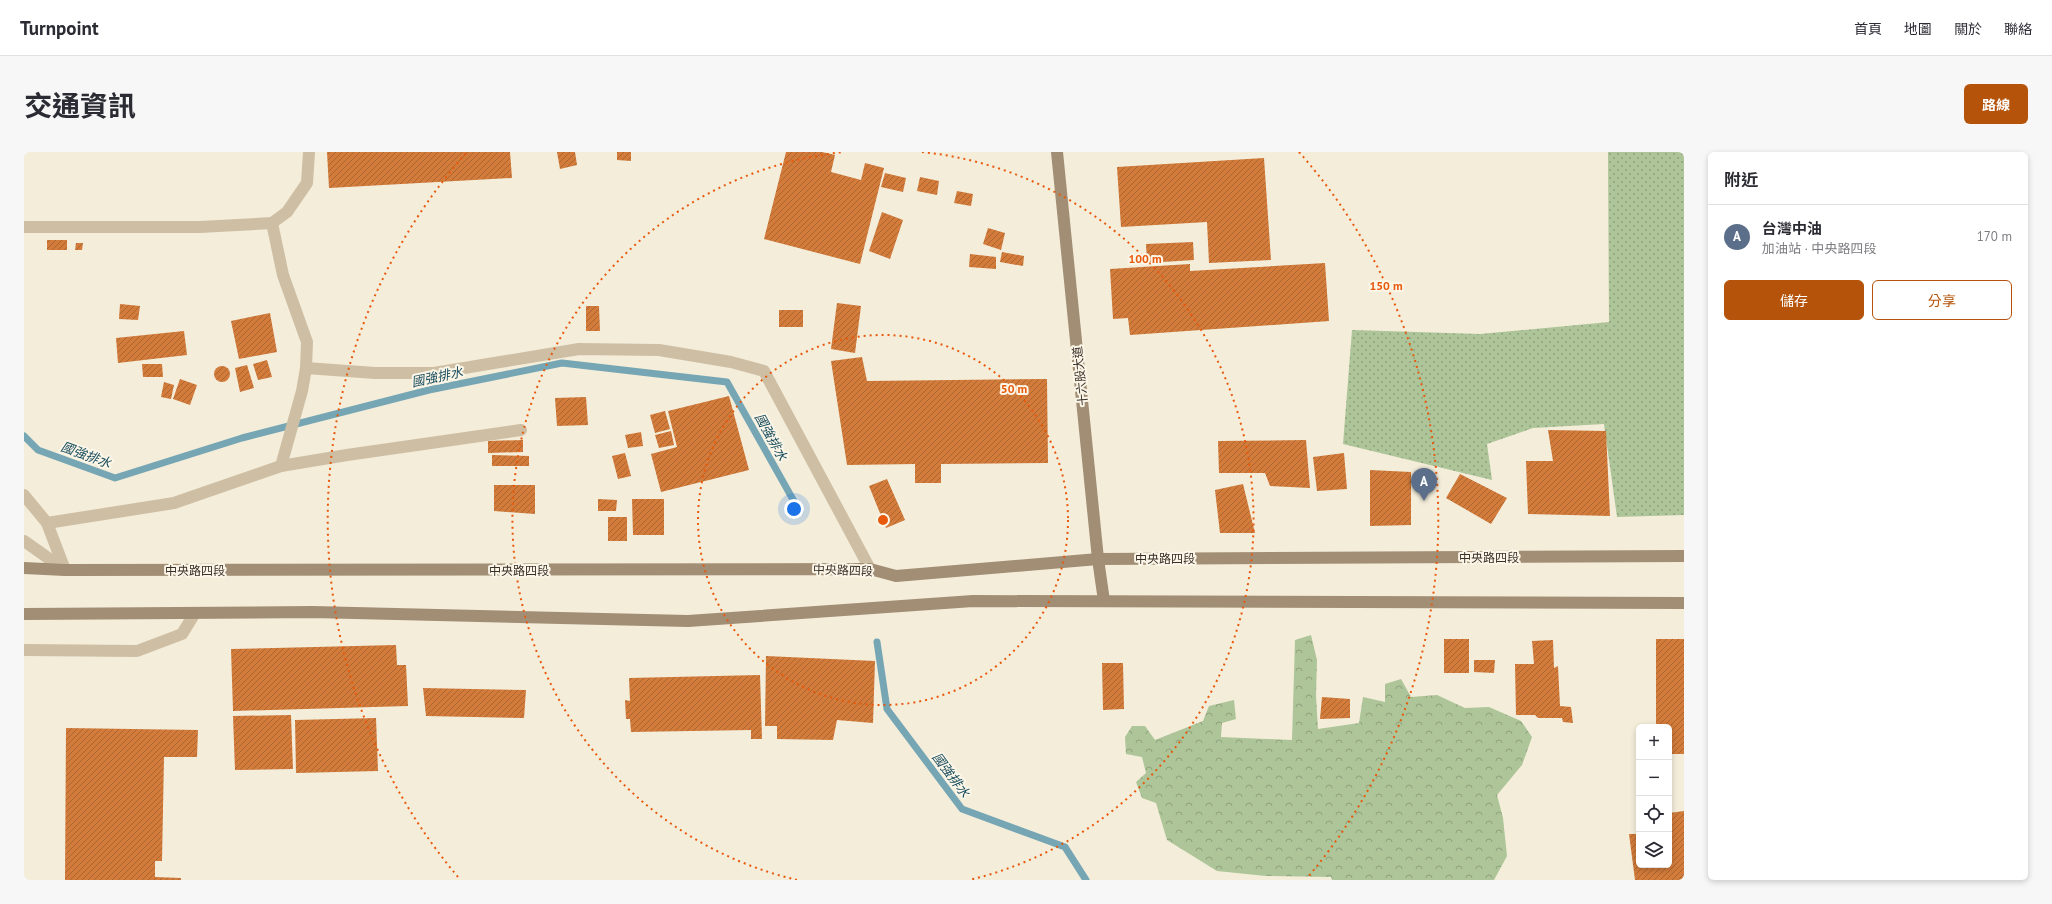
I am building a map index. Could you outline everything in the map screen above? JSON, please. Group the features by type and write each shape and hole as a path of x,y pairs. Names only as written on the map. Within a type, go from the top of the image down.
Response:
{"street":[{"path":"24,227 200,226 272,223 288,212 307,183 310,152"},
{"name":"十六股大道","path":"1057,152 1098,559 1104,601"},
{"path":"272,223 283,275 307,342 306,368 302,391 281,466"},
{"path":"306,368 375,373 434,372 579,348 658,350 731,362 764,371 870,569"},
{"path":"47,523 174,503 281,466 521,430"},
{"path":"24,495 47,523 65,570"},
{"path":"24,541 65,570"},
{"name":"中央路四段","path":"24,568 65,570 870,569 896,576 1098,559 1684,556"},
{"path":"24,614 313,612 688,621 973,601 1684,603"},
{"path":"24,650 137,651 182,634 195,613"}],"green space":[{"path":"1608,152 1684,152 1684,515 1617,517 1604,424 1533,428 1487,444 1492,480 1343,444 1352,330 1480,334 1609,322"},
{"path":"1311,635 1317,660 1316,696 1318,729 1359,723 1363,697 1385,702 1385,684 1401,679 1411,697 1437,695 1465,708 1489,707 1521,721 1532,737 1522,765 1497,795 1503,818 1507,856 1494,880 1332,880 1331,877 1266,876 1217,871 1167,840 1156,803 1142,798 1136,782 1146,773 1142,757 1126,754 1125,737 1132,726 1145,726 1155,740 1203,721 1209,706 1234,700 1236,719 1222,723 1221,737 1292,740 1295,640"}],"building":[{"path":"327,152 510,152 512,178 329,188"},
{"path":"557,152 575,152 577,165 560,169"},
{"path":"617,152 631,152 631,161 617,160"},
{"path":"786,152 822,152 835,155 831,172 861,180 865,163 884,168 860,264 764,239"},
{"path":"1264,158 1271,260 1209,263 1207,222 1121,227 1117,167"},
{"path":"885,173 906,178 903,192 881,187"},
{"path":"920,177 939,181 937,195 917,191"},
{"path":"957,191 973,194 971,206 954,203"},
{"path":"882,212 903,220 890,259 869,251"},
{"path":"988,228 1005,233 1001,250 983,244"},
{"path":"47,240 67,240 67,250 47,250"},
{"path":"1193,242 1194,260 1147,263 1146,244"},
{"path":"76,243 83,243 82,250 75,250"},
{"path":"1002,252 1024,256 1023,266 1000,262"},
{"path":"970,254 996,257 996,269 969,267"},
{"path":"1325,263 1329,321 1130,335 1128,318 1113,319 1110,269 1190,264 1190,271"},
{"path":"837,303 861,306 855,353 831,349"},
{"path":"120,304 140,306 138,320 119,319"},
{"path":"586,306 599,306 600,331 586,331"},
{"path":"779,310 803,310 803,327 779,327"},
{"path":"270,313 277,352 239,359 231,321"},
{"path":"184,331 187,355 118,363 116,338"},
{"path":"862,357 867,381 1047,379 1048,463 941,464 941,483 915,483 915,464 847,465 831,361"},
{"path":"267,360 272,377 258,380 253,364"},
{"path":"142,364 162,364 163,377 143,377"},
{"path":"247,365 254,388 240,392 235,368"},
{"path":"222,366 229,371 230,374 225,381 222,382 215,377 214,374 219,367"},
{"path":"180,379 197,385 190,405 173,399"},
{"path":"164,382 174,385 171,399 161,397"},
{"path":"729,396 749,470 661,492 651,454 677,447 668,411"},
{"path":"586,397 588,425 557,426 555,398"},
{"path":"665,411 670,429 655,433 650,415"},
{"path":"1548,430 1606,431 1610,516 1528,514 1526,461 1553,461"},
{"path":"671,431 674,445 659,448 655,435"},
{"path":"641,432 643,446 628,448 625,435"},
{"path":"523,440 523,452 488,453 488,441"},
{"path":"1306,440 1310,488 1270,486 1265,473 1219,473 1218,441"},
{"path":"625,453 631,476 618,479 612,456"},
{"path":"1344,453 1347,489 1317,491 1313,457"},
{"path":"492,455 529,456 529,466 492,466"},
{"path":"1370,470 1411,472 1411,525 1370,526"},
{"path":"1460,474 1507,498 1491,524 1446,498"},
{"path":"887,479 905,520 886,528 869,486"},
{"path":"1243,484 1255,533 1220,533 1215,490"},
{"path":"494,485 535,485 535,514 494,511"},
{"path":"598,499 617,500 616,511 598,511"},
{"path":"632,499 664,499 664,535 633,535"},
{"path":"608,517 627,517 627,541 608,541"},
{"path":"1444,639 1469,639 1469,673 1444,673"},
{"path":"1656,639 1684,639 1684,754 1672,754 1672,724 1656,724"},
{"path":"1553,640 1554,668 1558,666 1560,706 1571,707 1573,723 1563,722 1562,718 1538,718 1535,715 1516,715 1515,664 1534,664 1532,641"},
{"path":"396,645 397,665 406,665 408,706 233,711 231,649"},
{"path":"766,656 875,661 873,723 837,720 833,740 777,739 777,726 765,726"},
{"path":"1474,660 1495,660 1494,673 1474,672"},
{"path":"1102,663 1123,663 1124,709 1103,710"},
{"path":"760,675 762,739 751,739 751,730 631,732 630,719 626,719 625,700 630,701 629,678"},
{"path":"423,688 526,690 524,718 426,716"},
{"path":"1322,697 1350,699 1350,718 1320,719"},
{"path":"291,715 293,769 235,770 233,716"},
{"path":"376,718 378,771 296,773 295,720"},
{"path":"66,728 198,730 197,757 164,757 162,861 155,861 155,877 181,878 181,880 65,880"},
{"path":"1684,811 1684,880 1635,880 1629,834 1636,834 1636,868 1672,868 1672,813"}],"waterway":[{"name":"國強排水","path":"24,436 38,450 115,478 242,438 429,390 562,363 727,382 800,512"},
{"name":"國強排水","path":"877,642 887,709 962,809 1065,847 1086,880"}],"place":[{"name":"台灣中油","path":"1424,501"}]}
